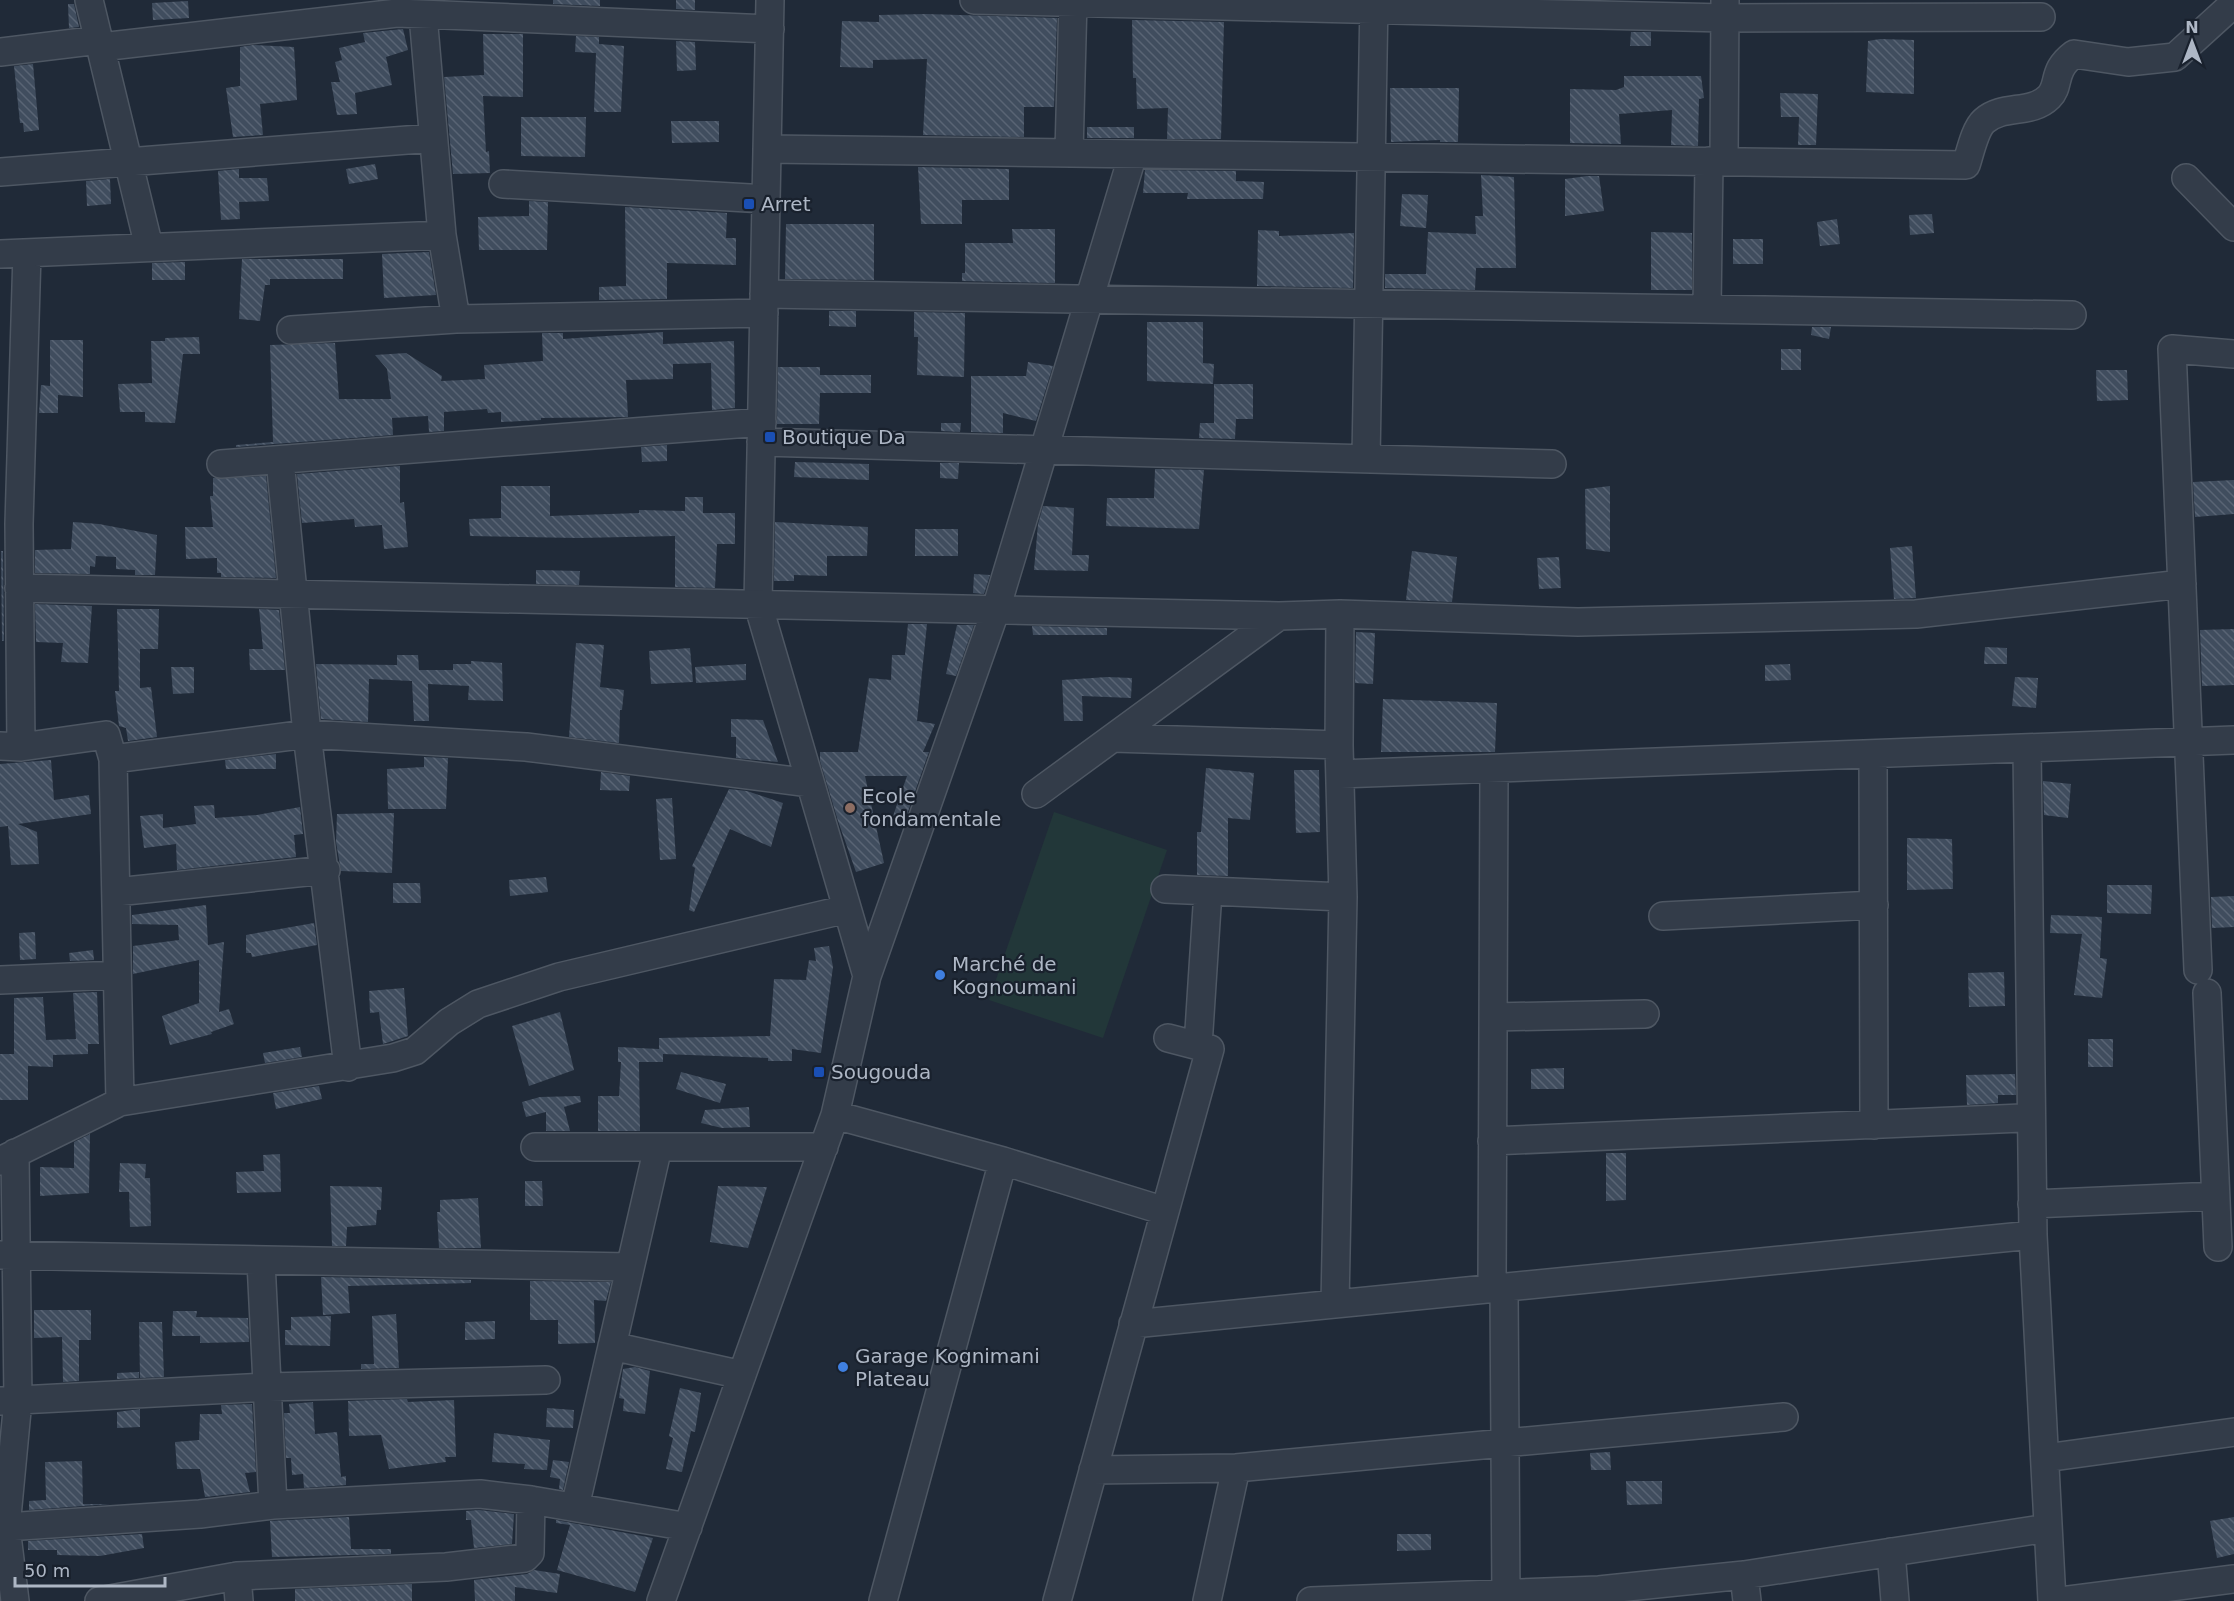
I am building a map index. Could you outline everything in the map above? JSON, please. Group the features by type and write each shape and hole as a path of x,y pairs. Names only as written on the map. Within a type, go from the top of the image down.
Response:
{"street":[{"path":"89,0 149,247"},
{"path":"770,0 758,604 867,976"},
{"path":"974,0 1725,9 2041,17"},
{"path":"1069,153 1073,1"},
{"path":"1366,459 1374,5"},
{"path":"767,149 1966,165 1982,122 2001,111 2036,106 2050,96 2061,64 2074,54 2128,62 2175,57 2229,6"},
{"path":"0,52 100,44 385,7 423,15 770,29"},
{"path":"1707,309 1725,9"},
{"path":"423,15 442,235 456,320"},
{"path":"0,172 130,164 433,138"},
{"path":"661,1601 835,1115 867,976 996,609 1133,154"},
{"path":"2186,178 2234,227"},
{"path":"503,184 766,199"},
{"path":"0,254 442,235"},
{"path":"27,253 10,525 19,588 10,746 106,735 113,759 120,1102"},
{"path":"291,330 764,304 1089,299 2072,315"},
{"path":"2218,1247 2216,1196 2223,1126 2203,981 2188,742 2172,349 2234,354"},
{"path":"221,464 761,432 1043,450 1552,464"},
{"path":"280,460 308,734 348,1067"},
{"path":"19,588 1279,616 1340,614 1578,622 1916,614 2181,584"},
{"path":"1335,1304 1343,897 1339,745 1340,614"},
{"path":"1036,794 1279,616"},
{"path":"113,759 308,734 526,747 810,783"},
{"path":"1113,738 1339,745"},
{"path":"1340,774 1494,770 2234,740"},
{"path":"2027,748 2032,1235 2052,1601"},
{"path":"1874,754 1874,1125"},
{"path":"1494,770 1492,1141 1505,1443 1506,1597"},
{"path":"116,892 326,870"},
{"path":"1165,889 1343,897"},
{"path":"1198,1046 1208,891"},
{"path":"1663,916 1874,905"},
{"path":"15,1601 6,1527 9,1400 8,1157 120,1102 348,1067 415,1051 449,1022 478,1004 559,977 848,909"},
{"path":"0,980 117,975"},
{"path":"1493,1017 1645,1014"},
{"path":"1057,1601 1210,1049 1168,1038"},
{"path":"835,1115 1003,1161 1165,1212"},
{"path":"1492,1141 2022,1118"},
{"path":"535,1147 824,1147"},
{"path":"575,1507 658,1147"},
{"path":"883,1601 1003,1161"},
{"path":"2032,1204 2216,1196"},
{"path":"1133,1324 2032,1235"},
{"path":"8,1254 261,1262 630,1267"},
{"path":"261,1262 273,1505"},
{"path":"612,1346 742,1374"},
{"path":"9,1400 268,1388 546,1380"},
{"path":"1093,1470 1236,1468 1784,1417"},
{"path":"2045,1458 2234,1432"},
{"path":"1207,1601 1236,1468"},
{"path":"6,1527 200,1514 273,1505 480,1494 531,1500 688,1527"},
{"path":"99,1601 446,1568 525,1558 530,1553 531,1500"},
{"path":"1311,1601 1600,1596 1746,1588 1892,1552 2048,1528"},
{"path":"1892,1552 1895,1601"},
{"path":"2061,1601 2234,1579"}],"green space":[{"path":"1054,812 1167,850 1103,1038 989,1000"}],"building":[{"path":"553,0 600,0 600,6 553,4"},
{"path":"676,0 695,0 695,10 676,9"},
{"path":"188,1 189,18 153,20 152,3"},
{"path":"68,4 74,4 79,27 69,28"},
{"path":"879,15 1057,18 1054,107 1024,107 1024,137 923,135 927,59 873,60 873,68 840,67 842,21 879,22"},
{"path":"1132,20 1224,22 1221,139 1167,139 1168,108 1137,109 1136,78 1133,78"},
{"path":"403,29 408,50 386,57 392,85 355,93 357,114 337,115 331,82 340,82 335,62 342,60 339,48 365,42 363,33"},
{"path":"1631,32 1651,32 1651,46 1630,46"},
{"path":"483,34 523,34 523,97 483,96 486,152 489,151 490,173 453,174 444,77 484,75"},
{"path":"576,36 599,37 599,44 624,46 621,112 594,112 596,53 575,52"},
{"path":"1914,40 1914,94 1866,92 1868,41"},
{"path":"676,41 695,42 696,70 677,71"},
{"path":"253,45 294,47 297,100 260,104 263,135 233,137 226,88 240,86 240,47"},
{"path":"33,64 39,130 24,132 23,123 20,123 14,66"},
{"path":"1624,76 1701,76 1704,98 1699,99 1698,146 1671,145 1672,110 1619,114 1621,144 1570,143 1570,89 1616,90 1624,87"},
{"path":"1390,88 1459,88 1458,142 1440,142 1440,140 1391,142"},
{"path":"1780,93 1818,94 1816,145 1798,145 1799,117 1781,117"},
{"path":"521,117 586,117 585,157 521,156"},
{"path":"671,121 719,121 719,142 672,143"},
{"path":"1087,127 1134,127 1134,138 1087,138"},
{"path":"375,164 378,179 349,184 346,169"},
{"path":"918,167 1009,169 1009,200 962,200 962,224 921,224"},
{"path":"239,169 239,178 267,178 269,201 239,202 240,219 221,220 218,171"},
{"path":"1145,170 1236,171 1236,181 1264,182 1263,199 1187,199 1188,193 1143,193"},
{"path":"1481,175 1514,177 1516,268 1476,268 1475,290 1385,288 1385,274 1426,274 1428,232 1476,234 1475,216 1483,216"},
{"path":"1599,176 1604,211 1565,216 1565,179"},
{"path":"110,179 111,204 87,206 86,181"},
{"path":"1402,194 1428,195 1426,228 1400,226"},
{"path":"529,201 548,202 547,250 479,250 478,217 529,216"},
{"path":"625,207 727,213 726,238 736,238 736,265 667,263 667,299 599,300 599,287 626,286"},
{"path":"1932,214 1934,233 1910,235 1909,215"},
{"path":"1837,219 1840,244 1820,246 1817,222"},
{"path":"786,224 874,224 874,280 785,279"},
{"path":"1012,229 1055,229 1055,283 962,281 962,273 965,273 965,243 1013,243"},
{"path":"1258,230 1279,231 1279,236 1354,233 1353,288 1257,286"},
{"path":"1651,232 1692,233 1692,290 1651,290"},
{"path":"1733,239 1763,239 1763,264 1733,264"},
{"path":"429,252 436,295 384,298 382,254"},
{"path":"242,259 343,259 343,279 270,279 270,285 265,285 260,321 239,319"},
{"path":"185,262 185,280 152,280 152,263"},
{"path":"829,311 856,311 856,327 829,326"},
{"path":"914,312 965,313 964,377 917,375 918,337 914,337"},
{"path":"1147,322 1203,322 1203,363 1214,364 1213,384 1147,381"},
{"path":"1812,327 1831,327 1829,339 1811,335"},
{"path":"663,332 663,344 734,341 735,408 712,410 711,363 673,364 673,379 626,380 628,417 541,418 541,420 501,422 501,412 488,413 487,409 444,412 444,431 429,432 428,416 392,418 393,435 236,447 236,445 273,442 270,345 335,343 339,399 391,399 387,369 375,355 406,353 442,376 441,381 485,379 484,365 543,361 542,333 563,333 563,339"},
{"path":"199,337 200,354 183,354 175,423 145,422 145,412 120,412 118,384 152,383 151,341 165,341 165,338"},
{"path":"50,340 83,340 83,397 58,395 58,413 39,413 41,385 50,386"},
{"path":"1781,349 1801,349 1801,370 1781,370"},
{"path":"1028,362 1053,366 1036,421 1003,413 1003,433 971,432 971,376 1026,376"},
{"path":"778,367 820,367 820,375 871,375 871,393 820,393 819,424 777,424"},
{"path":"2096,370 2127,370 2128,400 2097,401"},
{"path":"1214,384 1253,384 1253,419 1236,419 1235,439 1199,438 1200,423 1214,423"},
{"path":"941,423 961,423 960,432 941,431"},
{"path":"667,445 667,461 642,462 641,447"},
{"path":"795,462 869,464 869,480 794,477"},
{"path":"940,463 959,463 958,479 940,478"},
{"path":"400,466 400,503 404,502 408,547 384,549 382,525 355,527 354,519 302,523 297,474"},
{"path":"1155,469 1204,470 1199,529 1106,526 1107,498 1154,498"},
{"path":"266,476 276,578 221,577 221,573 217,573 217,558 186,559 185,527 213,527 210,496 213,496 213,478"},
{"path":"2234,480 2234,514 2195,517 2193,482"},
{"path":"501,486 550,486 550,516 639,513 639,510 685,511 685,497 703,497 703,513 735,513 735,544 717,544 715,588 675,587 675,536 578,538 470,536 469,519 501,518"},
{"path":"1610,486 1610,552 1586,549 1585,489"},
{"path":"1043,506 1074,508 1072,555 1089,555 1088,571 1034,570 1038,524"},
{"path":"73,522 99,524 157,535 155,575 135,575 135,570 116,569 116,557 96,556 95,567 90,566 90,574 35,573 35,550 71,549"},
{"path":"775,522 868,527 867,556 827,556 827,576 794,575 794,581 774,581"},
{"path":"915,529 958,529 958,556 915,556"},
{"path":"1912,546 1916,598 1894,599 1890,548"},
{"path":"1,551 3,551 4,641 2,641"},
{"path":"1412,551 1457,557 1452,602 1406,600"},
{"path":"1559,557 1561,588 1539,589 1537,558"},
{"path":"536,570 580,571 579,585 536,584"},
{"path":"974,574 990,575 984,594 973,593"},
{"path":"35,604 92,606 88,663 61,662 63,643 36,642"},
{"path":"117,609 159,609 158,649 140,649 140,688 151,687 157,737 128,741 126,728 119,726 115,691 119,691"},
{"path":"259,609 279,610 285,670 250,670 249,649 263,649"},
{"path":"908,624 927,624 917,721 935,724 923,752 929,752 905,820 893,816 907,776 865,776 884,863 856,872 820,761 820,752 858,752 869,678 891,680 892,655 905,655"},
{"path":"957,625 974,625 956,676 946,674"},
{"path":"1032,626 1107,628 1107,635 1033,635"},
{"path":"2234,629 2234,685 2202,686 2200,630"},
{"path":"1356,632 1375,633 1373,684 1355,683"},
{"path":"576,643 604,645 600,687 624,690 622,710 620,710 619,743 569,737"},
{"path":"1985,647 2007,648 2007,664 1984,664"},
{"path":"690,648 693,682 651,684 649,651"},
{"path":"397,655 418,655 419,670 453,670 453,664 471,664 471,661 502,663 503,701 468,700 469,686 428,684 429,721 414,721 412,681 369,679 368,722 321,719 316,664 397,665"},
{"path":"746,664 746,680 696,683 695,667"},
{"path":"1790,664 1791,680 1765,681 1765,665"},
{"path":"171,667 194,667 194,693 173,694"},
{"path":"2015,677 2038,678 2036,708 2012,706"},
{"path":"1132,678 1131,698 1082,696 1083,721 1064,721 1062,680"},
{"path":"1383,699 1497,703 1495,752 1381,752"},
{"path":"731,719 763,720 778,762 736,758 736,737 731,737"},
{"path":"276,754 276,769 226,769 225,760"},
{"path":"424,757 448,758 446,809 388,809 387,769 424,767"},
{"path":"51,760 54,800 89,795 91,814 18,824 37,832 39,864 11,865 8,826 0,827 0,764"},
{"path":"1206,768 1254,773 1250,820 1228,818 1228,876 1197,875 1197,832 1201,832"},
{"path":"1294,770 1319,770 1320,832 1296,833"},
{"path":"601,772 630,776 629,791 600,790"},
{"path":"2043,781 2071,784 2068,818 2044,815"},
{"path":"729,789 747,791 783,803 771,847 730,829 694,912 689,910 695,868 692,866"},
{"path":"672,798 676,859 660,860 656,799"},
{"path":"214,805 215,818 257,815 300,807 303,834 294,835 296,857 177,870 176,844 144,848 140,816 163,814 163,828 196,824 194,806"},
{"path":"394,813 392,873 341,871 336,842 337,814"},
{"path":"1907,838 1952,839 1953,889 1907,890"},
{"path":"546,877 548,892 510,896 509,880"},
{"path":"393,883 420,883 421,903 393,903"},
{"path":"2107,885 2152,885 2151,914 2107,913"},
{"path":"2234,896 2234,927 2212,928 2211,897"},
{"path":"206,905 208,945 224,942 219,1012 229,1009 234,1024 211,1032 212,1034 170,1045 162,1016 199,1003 199,960 133,974 133,946 179,940 178,925 132,924 132,915"},
{"path":"2051,915 2102,917 2100,958 2107,959 2102,998 2074,995 2082,934 2050,933"},
{"path":"314,923 317,945 252,957 251,953 246,953 246,935"},
{"path":"35,932 36,959 20,960 19,933"},
{"path":"829,946 833,967 821,1053 792,1049 792,1061 663,1054 663,1062 639,1062 640,1131 598,1131 598,1096 619,1096 621,1062 618,1062 618,1047 659,1049 659,1038 770,1036 774,979 806,980 809,960 816,961 814,948"},
{"path":"93,950 94,960 70,961 69,953"},
{"path":"2004,972 2005,1006 1969,1007 1968,973"},
{"path":"404,988 408,1036 383,1044 379,1012 370,1013 369,991"},
{"path":"97,992 99,1044 88,1044 88,1054 53,1055 53,1067 28,1066 28,1100 0,1100 0,1054 14,1054 14,998 43,997 46,1040 76,1039 73,993"},
{"path":"560,1012 574,1070 529,1086 512,1026"},
{"path":"2088,1039 2113,1039 2113,1067 2088,1067"},
{"path":"300,1047 302,1057 265,1063 263,1053"},
{"path":"1564,1068 1564,1089 1531,1089 1531,1069"},
{"path":"681,1072 726,1084 720,1103 676,1089"},
{"path":"2015,1074 2016,1095 1998,1095 1998,1103 1967,1105 1966,1075"},
{"path":"319,1086 322,1099 276,1109 273,1093"},
{"path":"580,1096 581,1102 564,1107 570,1131 546,1131 546,1112 526,1117 522,1102 540,1097"},
{"path":"749,1107 750,1127 722,1128 701,1123 705,1110"},
{"path":"90,1134 89,1193 40,1196 40,1167 74,1168 74,1142"},
{"path":"1606,1153 1626,1153 1626,1200 1606,1201"},
{"path":"280,1154 281,1192 237,1193 236,1172 264,1171 263,1155"},
{"path":"120,1163 146,1164 145,1178 150,1178 151,1226 130,1227 129,1192 119,1192"},
{"path":"525,1181 542,1181 543,1206 525,1206"},
{"path":"330,1186 382,1187 381,1210 377,1210 376,1225 347,1227 346,1246 332,1246"},
{"path":"718,1186 767,1187 748,1248 710,1242"},
{"path":"478,1198 481,1248 439,1248 437,1212 440,1212 440,1200"},
{"path":"321,1277 471,1280 471,1283 348,1286 350,1313 323,1315"},
{"path":"530,1281 611,1282 606,1301 594,1300 595,1343 558,1344 558,1320 530,1320"},
{"path":"34,1310 91,1310 91,1340 79,1340 79,1381 63,1382 62,1337 34,1338"},
{"path":"173,1311 197,1311 196,1317 248,1318 249,1342 200,1343 200,1336 172,1336"},
{"path":"396,1314 399,1368 361,1369 361,1364 374,1364 372,1316"},
{"path":"331,1316 330,1346 285,1345 285,1330 291,1330 291,1317"},
{"path":"495,1321 495,1339 465,1340 465,1322"},
{"path":"139,1322 162,1322 164,1377 140,1378"},
{"path":"635,1367 650,1371 645,1414 623,1411 624,1399 619,1398 623,1369"},
{"path":"139,1372 139,1378 117,1379 117,1373"},
{"path":"680,1388 701,1393 695,1432 691,1431 682,1472 666,1469 673,1438 669,1436"},
{"path":"407,1399 408,1402 454,1400 456,1457 445,1457 446,1462 389,1469 381,1435 349,1436 348,1401"},
{"path":"313,1402 315,1434 337,1432 341,1477 346,1476 346,1485 304,1488 303,1474 292,1475 291,1458 286,1458 284,1413 290,1413 289,1404"},
{"path":"252,1404 256,1472 245,1473 250,1492 205,1497 200,1469 177,1469 175,1442 199,1440 200,1414 222,1414 221,1405"},
{"path":"547,1408 574,1410 573,1428 546,1427"},
{"path":"140,1409 140,1427 117,1428 117,1412"},
{"path":"494,1433 550,1440 547,1470 524,1469 525,1464 492,1462"},
{"path":"1610,1452 1611,1470 1591,1470 1590,1453"},
{"path":"553,1460 569,1462 563,1490 559,1489 560,1479 550,1477"},
{"path":"82,1461 83,1504 110,1504 29,1510 29,1501 46,1500 45,1462"},
{"path":"1626,1481 1662,1481 1662,1504 1627,1505"},
{"path":"479,1510 514,1514 512,1544 474,1548 471,1520 466,1520 466,1511"},
{"path":"349,1517 351,1549 391,1549 391,1554 272,1557 270,1521"},
{"path":"2234,1517 2234,1554 2217,1558 2210,1521"},
{"path":"556,1520 653,1538 635,1592 557,1570 570,1525 556,1523"},
{"path":"142,1534 144,1548 100,1556 57,1555 57,1550 28,1550 28,1541"},
{"path":"1397,1534 1431,1534 1431,1550 1397,1551"},
{"path":"534,1570 560,1574 557,1593 515,1587 515,1601 475,1601 474,1580 527,1574"},
{"path":"412,1584 412,1601 295,1601 295,1589"}],"place":[{"name":"Arret","path":"749,204"},
{"name":"Boutique Da","path":"770,437"},
{"name":"Ecole fondamentale","path":"850,808"},
{"name":"Marché de Kognoumani","path":"940,975"},
{"name":"Sougouda","path":"819,1072"},
{"name":"Garage Kognimani Plateau","path":"843,1367"}]}
